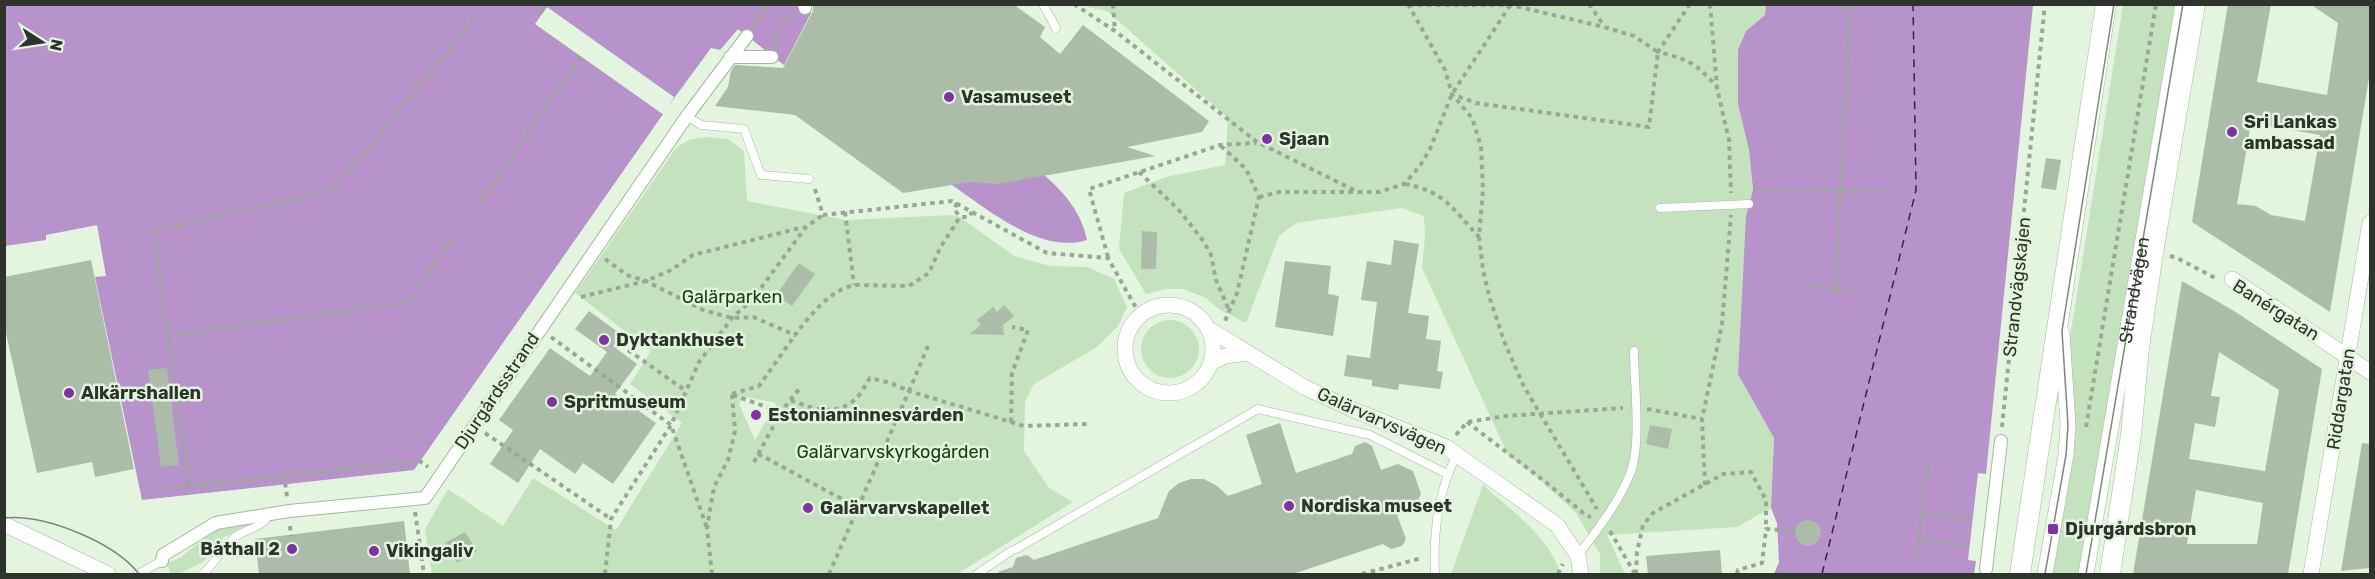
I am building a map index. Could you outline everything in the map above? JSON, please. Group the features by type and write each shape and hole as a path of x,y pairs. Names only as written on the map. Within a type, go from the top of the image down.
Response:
{"street":[{"path":"2020,574 2106,4"},
{"path":"2045,574 2066,455 2068,425 2062,331 2114,4"},
{"name":"Strandvägen","path":"2086,574 2183,4"},
{"name":"Strandvägen","path":"2110,574 2131,435 2139,348 2152,253 2195,4"},
{"name":"Djurgårdsstrand","path":"413,499 425,498 687,116 747,36"},
{"path":"730,57 772,57"},
{"name":"Riddargatan","path":"2311,574 2370,223"},
{"name":"Banérgatan","path":"2232,279 2370,372"},
{"name":"Galärvarvsvägen","path":"1140,315 1159,306 1180,305 1192,311 1214,332 1304,387 1451,451 1557,525 1578,556 1581,574"},
{"path":"1140,315 1131,326 1126,339 1125,354 1129,368 1137,380 1164,393 1192,386 1203,376 1211,363 1214,332"},
{"path":"1211,363 1225,356 1247,353"},
{"path":"1986,569 2001,441"},
{"path":"162,561 163,555 216,523 270,513 413,499"},
{"path":"4,524 108,574"}],"lane":[{"path":"1043,4 1056,28"},
{"path":"687,116 701,125 744,129 761,175 809,179"},
{"path":"1660,208 1731,203 1749,204"},
{"path":"1578,556 1604,520 1630,474 1635,452 1634,351"},
{"path":"977,574 1013,550 1258,409 1370,435 1447,474"},
{"path":"1435,574 1434,555 1451,451"},
{"path":"203,574 210,568 219,553 237,536 265,523 270,513"},
{"path":"138,574 162,561"}],"path":[{"path":"534,4 544,11"},
{"path":"747,36 768,4"},
{"path":"1074,4 1115,31 1257,142 1358,192"},
{"path":"1113,4 1115,31"},
{"path":"1589,4 1604,27"},
{"path":"1452,94 1476,103 1649,127 1659,52 1690,4"},
{"path":"1705,485 1702,419 1722,324 1731,203 1729,140 1717,88 1710,4"},
{"path":"1834,290 1851,4"},
{"name":"Strandvägskajen","path":"2001,441 2045,4"},
{"name":"Strandvägen","path":"2085,435 2156,4"},
{"path":"1636,574 1523,385 1504,340 1490,299 1483,270 1479,237 1483,190 1481,146 1472,118 1452,94 1444,70 1408,5 1511,5 1604,27 1634,36 1659,52 1701,68 1717,88"},
{"path":"1404,184 1420,166 1430,149 1452,94 1511,5"},
{"path":"772,57 779,25 805,6"},
{"path":"189,485 153,232 334,189 477,16"},
{"path":"481,201 582,56"},
{"path":"1140,315 1108,258 1089,189 1220,145 1257,142"},
{"path":"1214,332 1229,311 1237,293 1259,197 1246,169 1220,145"},
{"path":"1139,172 1178,209 1202,239 1211,255 1216,280 1229,311"},
{"path":"809,179 818,195 824,215"},
{"path":"1259,197 1280,192 1379,192 1404,184 1425,188 1438,195 1479,237"},
{"path":"1753,190 1886,190"},
{"path":"557,303 646,281 671,270 693,255 806,227 824,215 952,201 1047,253 1108,258"},
{"path":"957,203 954,209 960,217"},
{"path":"845,212 854,285"},
{"path":"960,217 969,217 972,212"},
{"path":"732,394 759,387 795,335 825,301 846,287 854,285 909,286 929,273 939,248 960,217"},
{"path":"605,574 611,519 671,425 699,362 732,318 752,300 806,227"},
{"path":"168,336 410,302 454,235"},
{"path":"594,251 627,275 646,281 703,310 732,318 753,317 795,335"},
{"name":"Banérgatan","path":"2178,258 2221,281 2232,279"},
{"path":"1810,284 1860,295"},
{"path":"1011,422 1012,373 1028,330 1012,327"},
{"path":"539,329 671,425 707,528 712,574"},
{"path":"829,574 928,346"},
{"path":"628,350 686,391"},
{"path":"790,400 821,411 834,410 861,393 870,378 1024,426 1088,424"},
{"path":"754,462 781,412 799,389"},
{"path":"732,394 781,412"},
{"path":"707,528 714,487 728,460 735,431 732,394"},
{"path":"1467,422 1506,416 1623,408"},
{"path":"1647,409 1702,419"},
{"path":"1467,422 1587,516 1604,520"},
{"path":"1451,451 1467,422"},
{"path":"474,426 611,519"},
{"path":"758,454 792,470 826,492 859,507"},
{"path":"168,488 420,461"},
{"path":"1916,561 1928,462"},
{"path":"1636,574 1637,552 1643,525 1653,513 1723,474 1751,472 1766,500 1766,529 1762,562 1738,570 1737,574"},
{"path":"284,474 285,484"},
{"path":"413,499 424,574"},
{"path":"1921,514 1973,519"},
{"path":"1766,529 1795,531"},
{"path":"1918,538 1970,547"},
{"path":"1362,574 1434,555"}],"green space":[{"path":"1078,5 1766,5 1765,15 1746,31 1738,104 1749,150 1753,191 1759,408 1774,438 1771,508 1737,527 1607,535 1625,574 1600,574 1600,554 1576,513 1537,477 1508,455 1422,268 1425,237 1424,216 1402,208 1296,223 1279,236 1246,323 1220,310 1206,298 1183,289 1166,289 1146,294 1119,249 1124,193 1166,177 1225,165 1228,118 1107,11"},
{"path":"2123,5 2176,5 2081,574 2051,574 2069,344"},
{"name":"Galärparken","path":"709,137 728,139 744,151 747,201 846,220 951,215 960,217 1014,256 1051,266 1087,267 1114,279 1127,307 1118,326 1097,347 1034,384 1025,401 1024,451 1049,488 1073,502 957,574 432,574 425,529 448,489 503,526 533,478 616,530 682,423 630,384 651,351 575,293 677,147 691,139","holes":["743,396 776,403 755,440 739,404"]},
{"path":"1170,320 1181,322 1194,333 1199,349 1197,360 1186,373 1170,378 1159,376 1146,365 1141,349 1143,338 1154,325"},
{"path":"1483,485 1538,536 1555,560 1561,574 1451,574"},
{"path":"255,518 256,523 224,537 203,562 179,574 170,574 167,563 181,557 219,526"}],"shaded area":[{"path":"798,4 811,13 784,65 738,29 720,50 711,48 414,470 142,500 95,277 106,276 97,225 46,235 46,240 5,246 5,5"},
{"path":"1766,5 2033,5 1986,474 1978,473 1968,560 1976,561 1974,574 1774,574 1779,562 1777,523 1771,508 1774,438 1738,374 1746,216 1753,190 1749,150 1738,104 1738,50 1746,31 1765,15"},
{"path":"985,132 1032,165 1061,191 1081,222 1087,240 1069,243 1050,241 1032,235 996,216 949,183"}],"pier":[{"path":"547,7 674,97 664,115 535,24"}],"building":[{"name":"Vasamuseet","path":"813,4 1013,4 1045,27 1040,37 1060,54 1083,25 1209,121 1202,132 1127,147 1155,156 998,184 971,182 903,193 795,115 715,106 728,87 731,71 735,65 783,68 813,11"},
{"path":"2228,4 2271,4 2257,82 2327,95 2338,23 2310,4 2370,4 2370,72 2330,312 2192,222","holes":["2251,123 2320,135 2305,221 2271,215 2256,206 2237,204"]},
{"path":"2046,158 2061,160 2056,190 2041,188"},
{"path":"1142,231 1157,232 1156,269 1141,269"},
{"path":"1394,240 1419,244 1408,313 1429,316 1426,339 1441,341 1437,371 1443,372 1440,389 1399,384 1398,390 1372,386 1372,380 1344,376 1347,355 1370,358 1377,302 1361,300 1367,261 1391,265"},
{"name":"Alkärrshallen","path":"91,260 134,469 95,477 92,462 37,473 4,324 4,277"},
{"path":"1285,261 1331,266 1328,294 1339,296 1333,336 1275,327"},
{"path":"799,263 815,274 792,306 776,295"},
{"path":"2182,281 2234,311 2322,369 2288,574 2133,574","holes":["2219,352 2279,390 2265,471 2189,459 2195,423 2215,427 2220,397 2211,396","2196,490 2263,503 2257,544 2187,544"]},
{"path":"1004,305 1014,316 1003,325 1004,335 970,334 981,325 977,320 993,307 997,312"},
{"path":"589,311 622,335 613,346 637,364 615,394 656,423 613,484 583,463 575,474 540,449 518,483 490,464 513,430 499,420 550,348 590,376 607,352 575,329"},
{"path":"167,368 179,465 161,467 148,370"},
{"name":"Nordiska museet","path":"1280,423 1296,473 1352,454 1355,446 1365,442 1372,446 1381,470 1398,464 1413,471 1421,494 1414,509 1397,515 1406,539 1402,546 1391,549 1383,544 1293,574 999,574 998,572 1013,567 1016,558 1027,555 1034,560 1158,518 1169,491 1179,483 1191,479 1204,479 1217,486 1228,496 1262,484 1246,435"},
{"path":"1650,425 1672,429 1668,449 1646,444"},
{"path":"2362,443 2370,444 2370,568 2341,571"},
{"path":"1808,520 1817,524 1821,533 1817,542 1808,546 1799,542 1795,533 1799,524"},
{"path":"404,521 410,574 259,574 255,539"},
{"path":"465,532 477,551 457,563 445,543"},
{"path":"1720,550 1722,574 1648,574 1646,556"}],"ferry route":[{"path":"1822,574 1916,190 1913,4"}],"tram line":[{"path":"2045,574 2066,455 2068,425 2062,331 2114,4"},
{"path":"2086,574 2183,4"},
{"path":"4,518 39,521 78,532 113,551 139,574"}],"place":[{"name":"Vasamuseet","path":"949,97"},
{"name":"Sri Lankas ambassad","path":"2232,132"},
{"name":"Sjaan","path":"1267,139"},
{"name":"Dyktankhuset","path":"604,340"},
{"name":"Alkärrshallen","path":"69,393"},
{"name":"Spritmuseum","path":"552,402"},
{"name":"Estoniaminnesvården","path":"756,415"},
{"name":"Nordiska museet","path":"1289,506"},
{"name":"Galärvarvskapellet","path":"808,508"},
{"name":"Djurgårdsbron","path":"2053,529"},
{"name":"Båthall 2","path":"292,549"},
{"name":"Vikingaliv","path":"374,551"}],"park label":[{"name":"Galärvarvskyrkogården","path":"893,452"}]}
